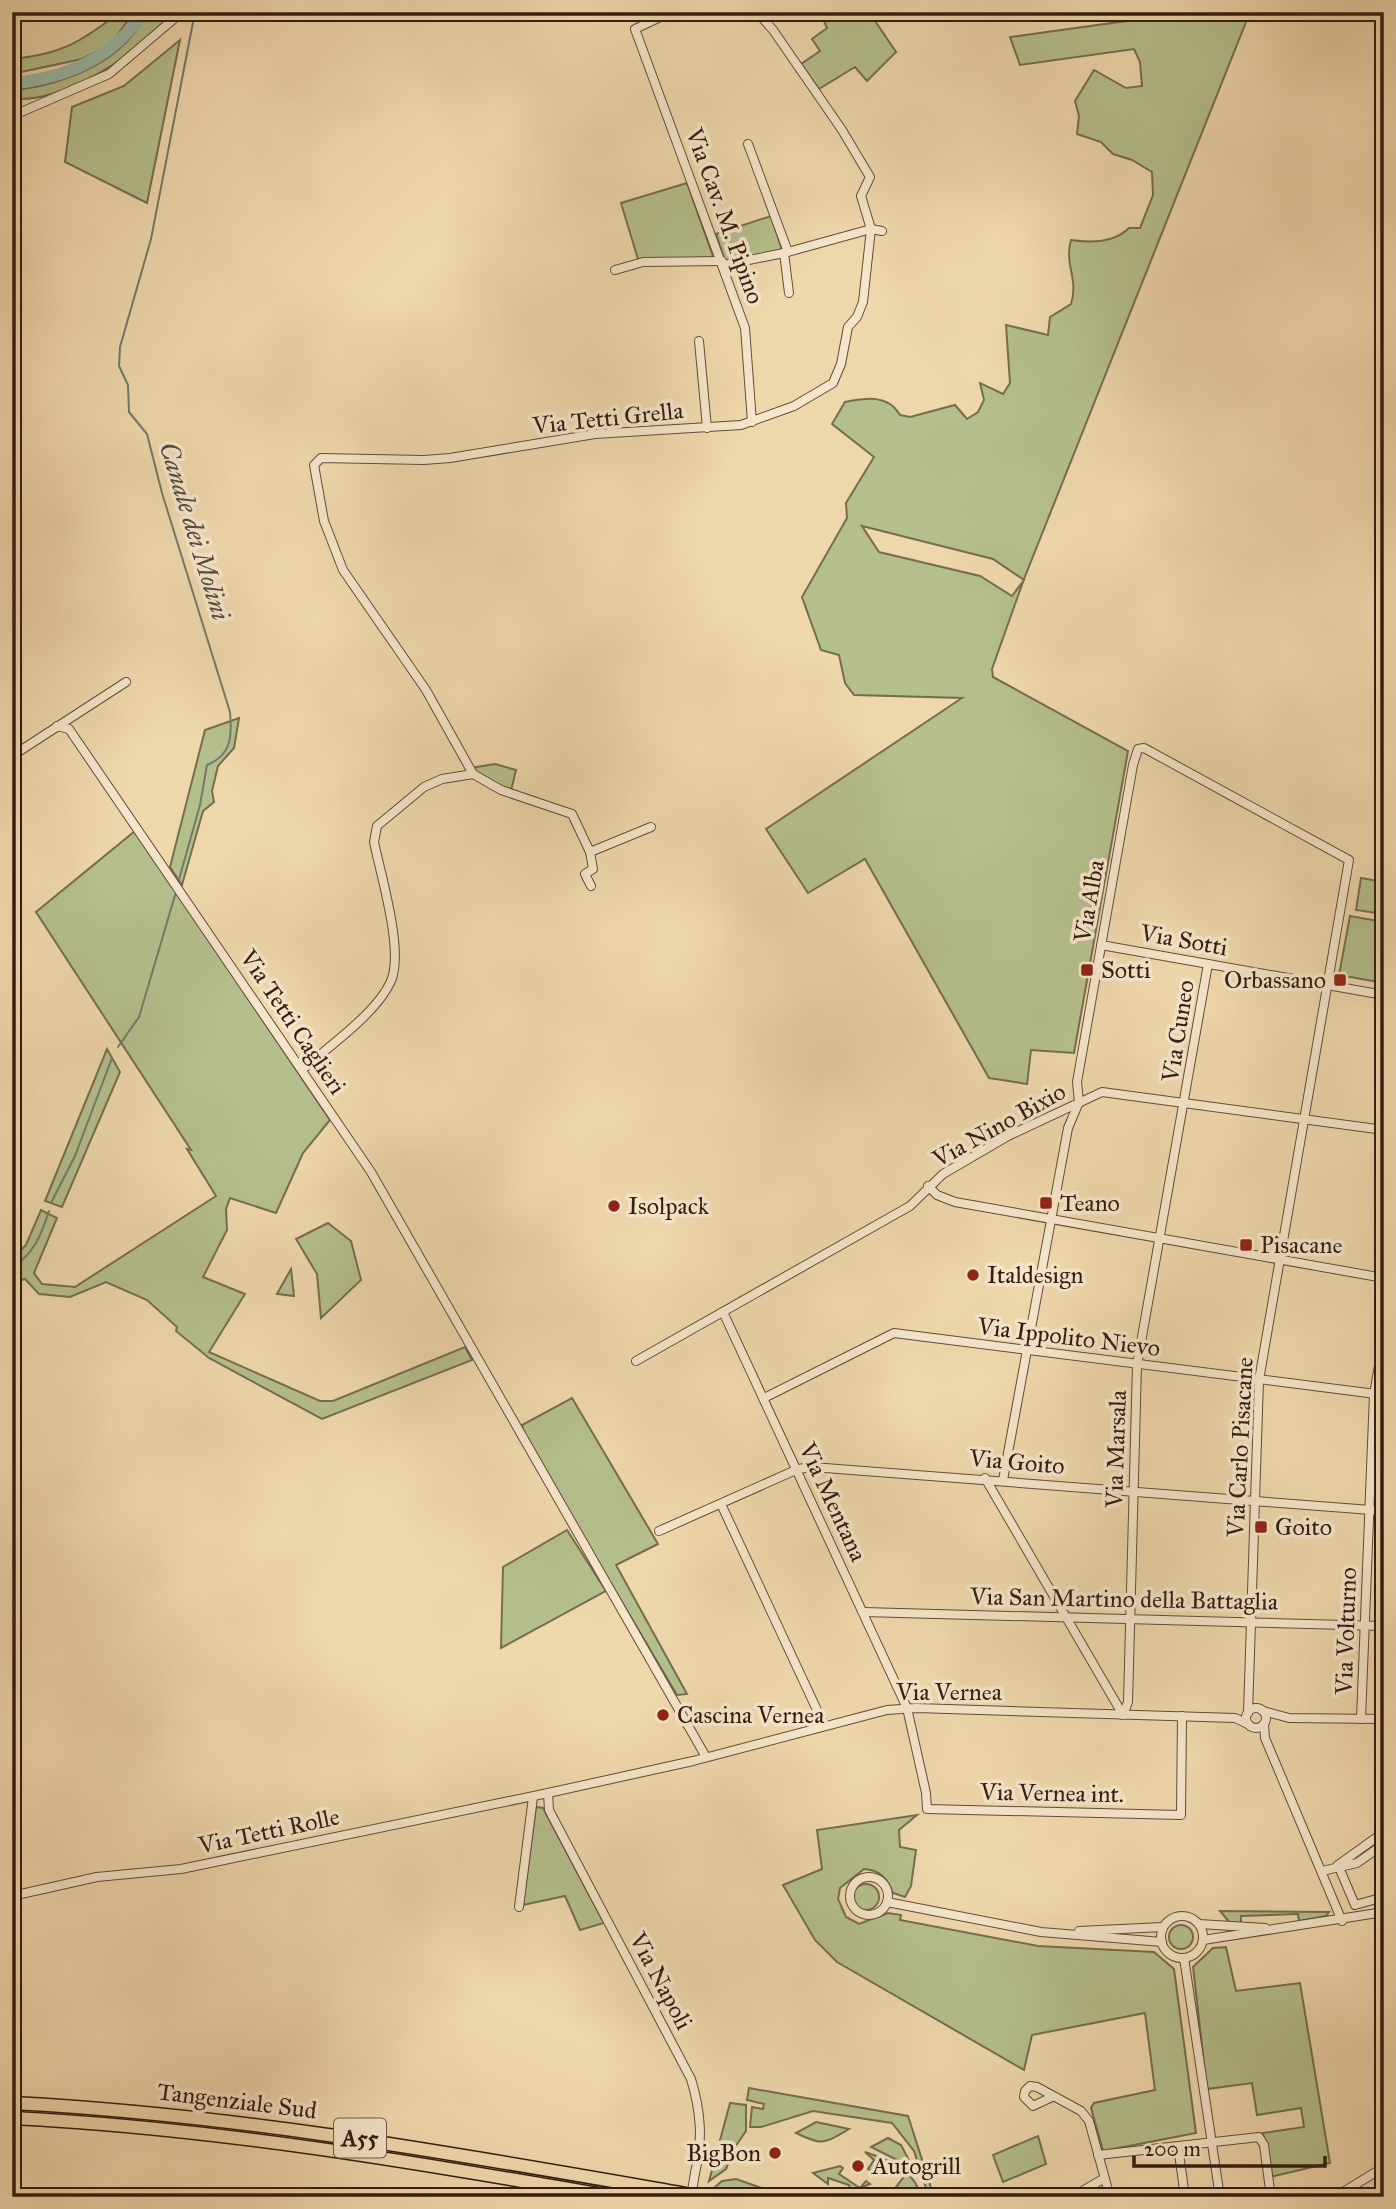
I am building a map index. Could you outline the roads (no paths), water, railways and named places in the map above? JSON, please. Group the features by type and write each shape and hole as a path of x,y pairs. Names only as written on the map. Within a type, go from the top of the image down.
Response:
{"highway":[{"name":"Tangenziale Sud","path":"12,2103 141,2111 267,2125 705,2197"},
{"name":"Tangenziale Sud","path":"12,2118 144,2126 267,2140 615,2197"}],"street":[{"path":"12,116 109,74 182,12"},
{"name":"Via Cav. M. Pipino","path":"671,12 635,29 745,328 752,422"},
{"name":"Via Tetti Grella","path":"473,774 426,690 343,570 324,521 314,469 316,461 321,458 424,460 596,434 707,428 752,422 818,394 837,377 848,327 857,317 863,302 870,229 861,196 870,179 773,30 757,12"},
{"path":"748,144 786,253 789,293"},
{"path":"615,270 643,262 723,263 786,253 870,229 882,231"},
{"path":"699,341 707,428"},
{"path":"12,756 126,681"},
{"name":"Via Tetti Caglieri","path":"57,726 69,729 303,1069 370,1172 706,1757"},
{"name":"Via Carlo Pisacane","path":"1138,749 1144,748 1349,860 1282,1261 1259,1380 1248,1698 1253,1711"},
{"name":"Via Alba","path":"1003,1480 1068,1128 1079,1102 1077,1082 1138,749"},
{"path":"303,1069 377,1003 391,981 393,944 374,842 377,826 424,787 449,777 473,774 501,790 572,814 590,852 593,869 585,874 591,886"},
{"path":"590,852 651,827"},
{"name":"Via Sotti","path":"1101,945 1384,995"},
{"name":"Via Cuneo","path":"1186,1104 1208,964"},
{"name":"Via Nino Bixio","path":"636,1361 910,1206 943,1174 1008,1136 1101,1092 1384,1130"},
{"name":"Via Marsala","path":"1124,1715 1128,1691 1137,1365 1158,1237 1186,1104"},
{"path":"928,1186 943,1199 1384,1278"},
{"name":"Via Mentana","path":"723,1312 907,1708"},
{"name":"Via Ippolito Nievo","path":"764,1398 894,1333 1379,1395"},
{"name":"Via Volturno","path":"1361,1718 1370,1510 1384,1337"},
{"name":"Via Goito","path":"659,1531 798,1469 812,1466 1384,1511"},
{"path":"985,1478 1124,1715"},
{"path":"722,1504 824,1725"},
{"name":"Via San Martino della Battaglia","path":"863,1612 1251,1620 1384,1626"},
{"path":"1113,1694 1128,1691"},
{"name":"Via Vernea","path":"533,1797 706,1757 824,1725 907,1708 1235,1718"},
{"name":"Via Vernea int.","path":"907,1708 926,1793 927,1809 1181,1815 1182,1717"},
{"path":"1235,1718 1253,1711 1280,1717 1384,1719"},
{"path":"1253,1711 1264,1724 1265,1738 1342,1921"},
{"path":"1251,1726 1253,1711"},
{"path":"1251,1726 1280,1717"},
{"path":"1235,1718 1251,1726 1265,1738"},
{"name":"Via Napoli","path":"548,1793 549,1810 691,2079 701,2123 691,2197"},
{"path":"519,1907 533,1797"},
{"name":"Via Tetti Rolle","path":"12,1896 97,1877 181,1869 533,1797"},
{"path":"1338,1866 1384,1832"},
{"path":"1322,1871 1357,1863 1384,1844"},
{"path":"1338,1866 1355,1905 1384,1897"},
{"path":"875,1878 887,1890 887,1902 874,1915 861,1914 852,1906 851,1888 860,1879 875,1878"},
{"path":"887,1902 1041,1932 1162,1942"},
{"path":"1203,1940 1342,1921 1384,1912"},
{"path":"1199,1924 1203,1940 1197,1952 1184,1958 1170,1954 1162,1942 1163,1927 1169,1920 1182,1916 1199,1924 1285,1929"},
{"path":"1041,1932 1163,1927"},
{"path":"1184,1958 1220,2197"},
{"path":"1052,2096 1082,2110 1090,2121 1103,2179 1110,2197"},
{"path":"1098,2155 1259,2137 1264,2145 1271,2197"},
{"path":"1178,2146 1185,2197"},
{"path":"1335,2197 1384,2167"},
{"path":"1072,2197 1103,2179"}],"waterway":[{"path":"12,83 52,76 87,63 118,42 144,12"},
{"name":"Canale dei Molini","path":"178,883 200,805 207,765 221,756 229,744 230,712 162,493 147,434 129,412 128,385 119,366 120,347 151,239 195,12"},
{"name":"Canale dei Molini","path":"118,1047 139,1017 176,892"},
{"name":"Canale dei Molini","path":"52,1201 75,1156 112,1058"},
{"name":"Canale dei Molini","path":"12,1268 36,1243 49,1211"}],"place":[{"name":"Sotti","path":"1087,970"},
{"name":"Orbassano","path":"1340,980"},
{"name":"Teano","path":"1046,1203"},
{"name":"Isolpack","path":"614,1206"},
{"name":"Pisacane","path":"1246,1245"},
{"name":"Italdesign","path":"973,1275"},
{"name":"Goito","path":"1261,1527"},
{"name":"Cascina Vernea","path":"663,1715"},
{"name":"BigBon","path":"775,2153"},
{"name":"Autogrill","path":"858,2166"}]}
